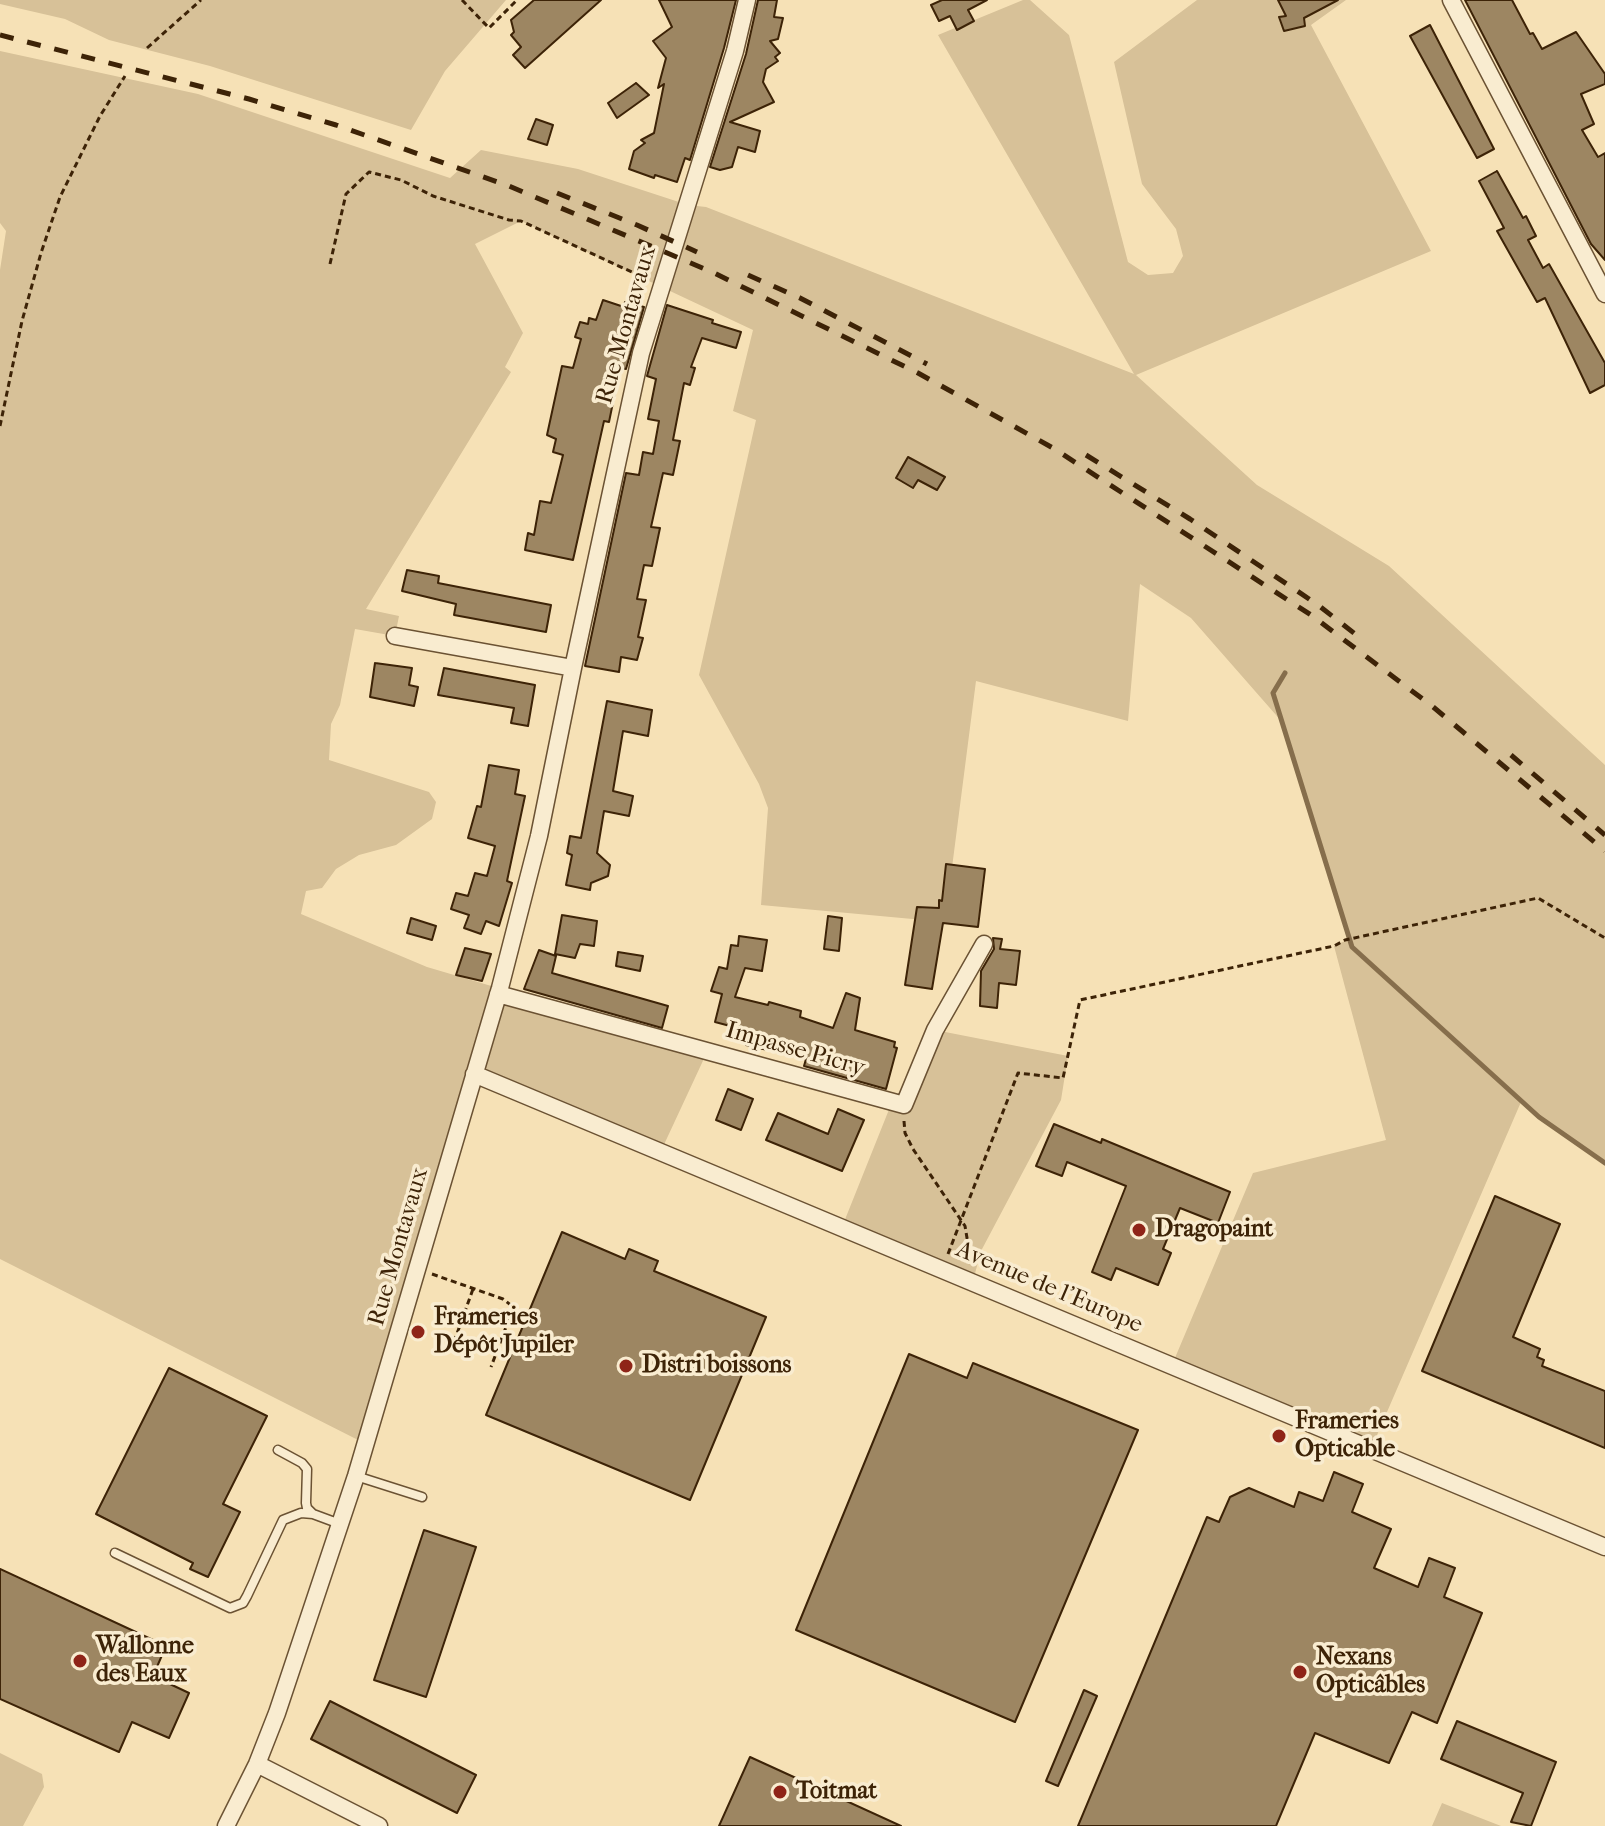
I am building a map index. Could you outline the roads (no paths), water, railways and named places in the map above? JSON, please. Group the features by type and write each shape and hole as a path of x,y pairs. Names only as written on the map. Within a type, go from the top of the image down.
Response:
{"street":[{"name":"Rue Montavaux","path":"226,1826 257,1764 291,1676 341,1524 498,994 539,836 630,400 661,286 735,51 747,0"},
{"path":"1451,0 1605,294"},
{"path":"395,636 573,668"},
{"name":"Impasse Picry","path":"498,994 904,1105 935,1030 984,944"},
{"name":"Avenue de l'Europe","path":"474,1074 1605,1547"},
{"path":"257,1764 379,1826"}],"lane":[{"path":"278,1450 307,1469 306,1503 313,1514"},
{"path":"356,1476 422,1497"},
{"path":"115,1553 230,1608 243,1603 283,1520 301,1513 341,1524"}],"waterway":[{"path":"1285,673 1273,693 1352,947 1539,1117 1605,1163"}],"railway":[{"path":"0,35 249,99 336,125 509,186 712,272 918,373 1053,448 1311,615 1432,706 1605,851"},
{"path":"557,193 697,252"},
{"path":"748,275 800,298 927,364"},
{"path":"1086,455 1190,519 1318,605 1359,637"},
{"path":"1511,755 1605,835"}],"place":[{"name":"Dragopaint","path":"1139,1230"},
{"name":"Frameries Dépôt Jupiler","path":"418,1332"},
{"name":"Distri boissons","path":"626,1366"},
{"name":"Frameries Opticable","path":"1279,1436"},
{"name":"Wallonne des Eaux","path":"80,1661"},
{"name":"Nexans Opticâbles","path":"1300,1672"},
{"name":"Toitmat","path":"780,1792"}]}
